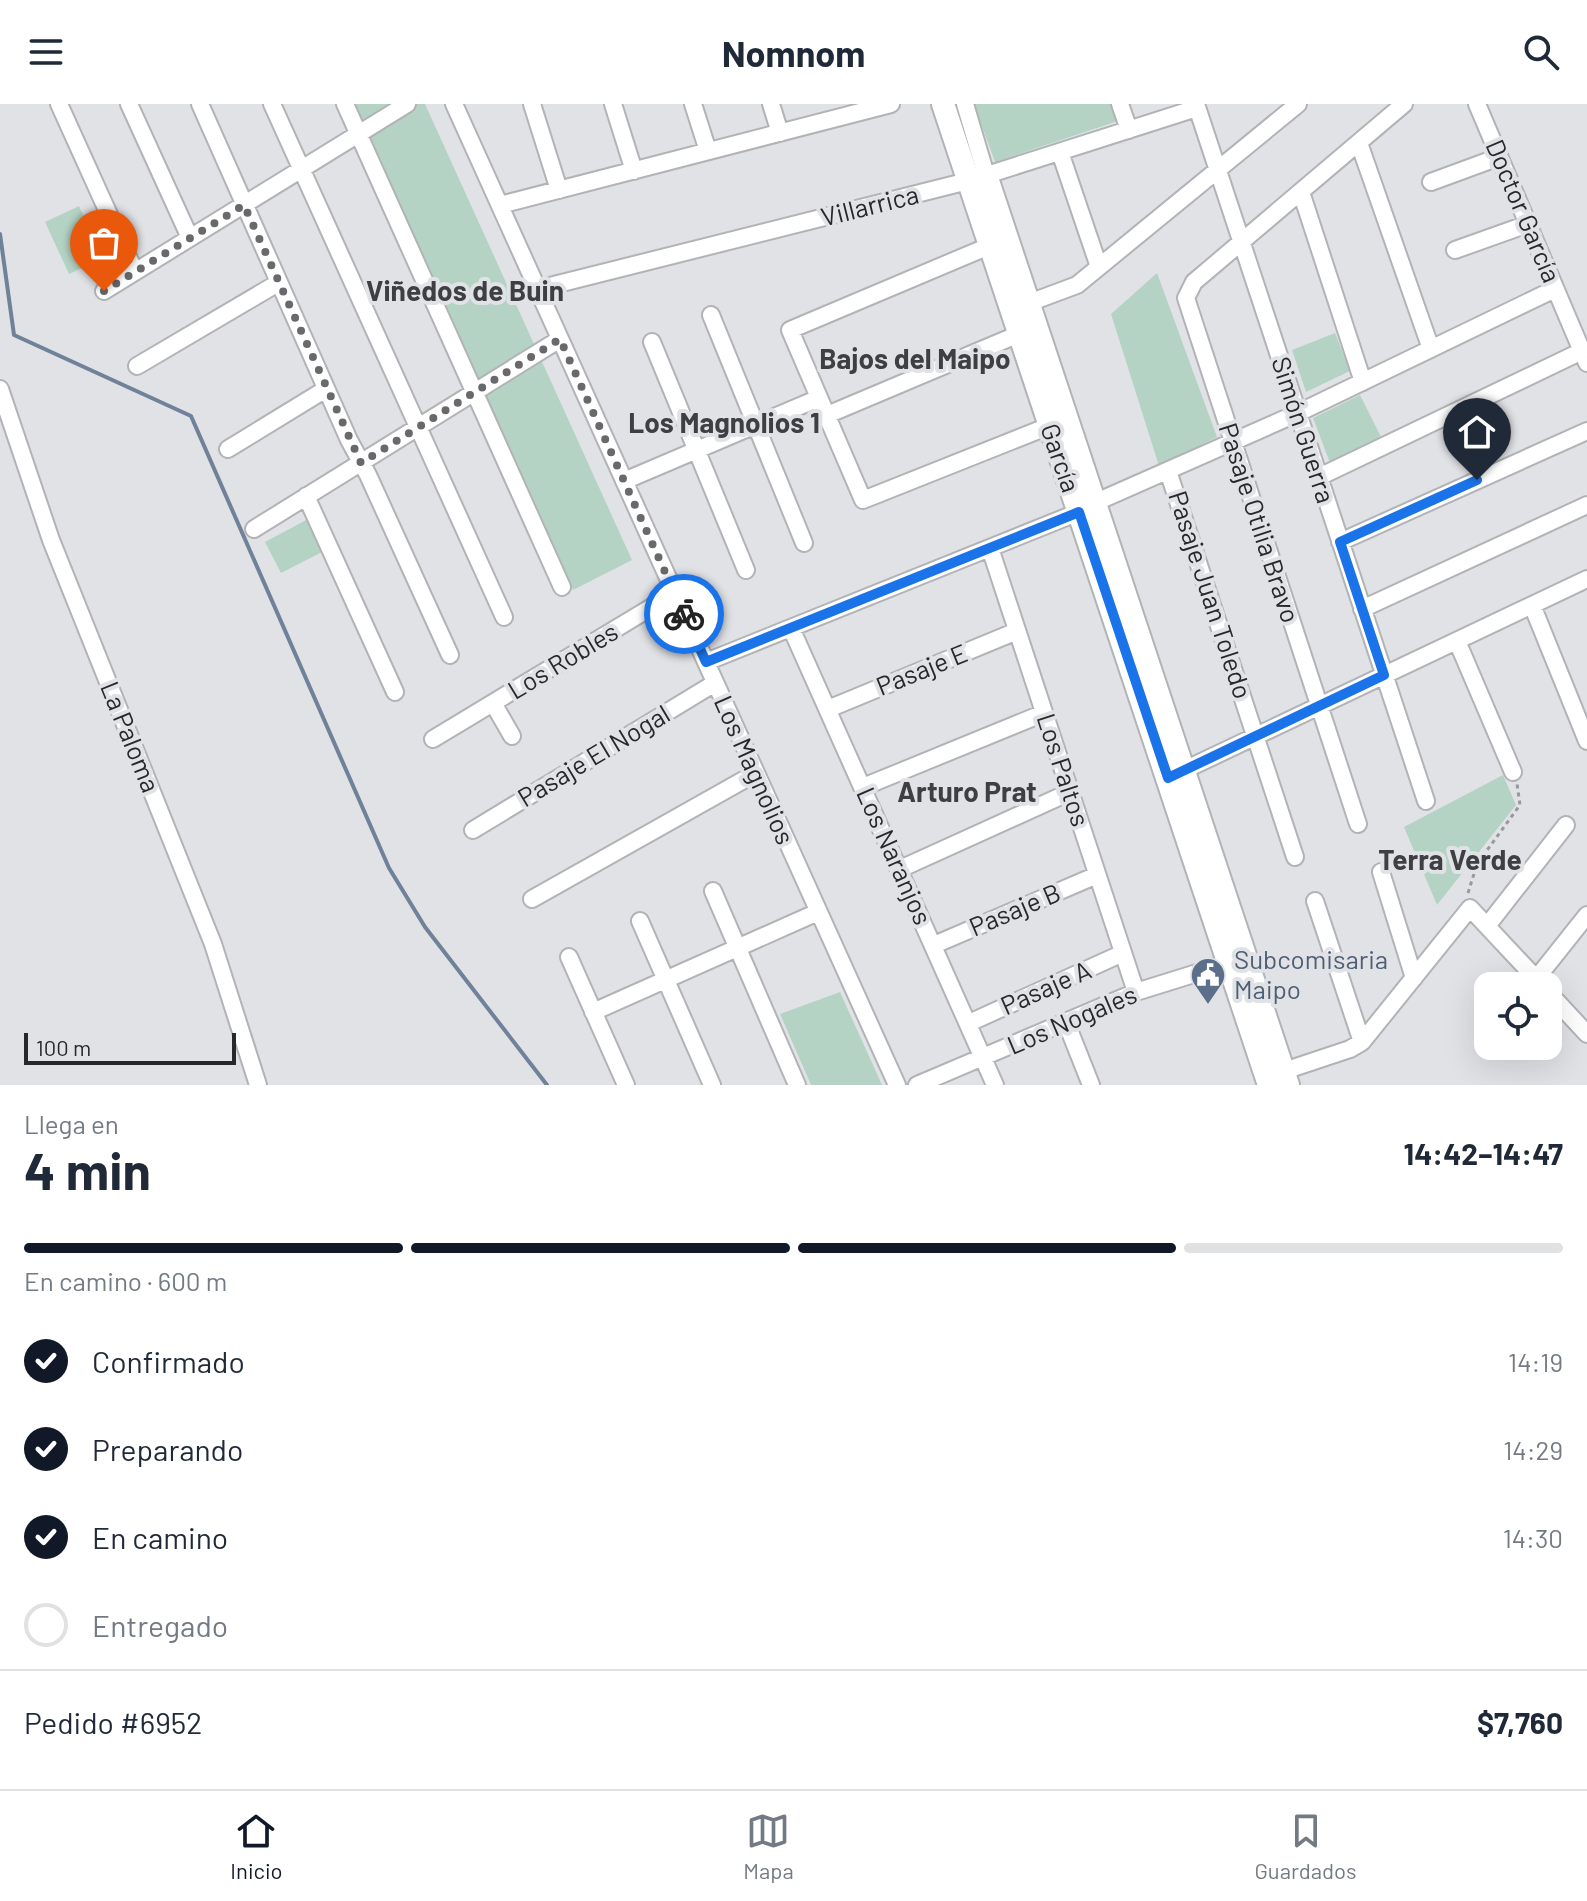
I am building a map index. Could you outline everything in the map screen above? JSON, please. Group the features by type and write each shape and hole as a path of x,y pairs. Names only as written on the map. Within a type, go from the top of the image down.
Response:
{"street":[{"path":"59,104 135,272"},
{"path":"129,104 190,238"},
{"path":"200,104 326,389 450,655"},
{"path":"272,104 504,617"},
{"path":"345,104 562,587"},
{"path":"104,291 407,104"},
{"name":"Los Magnolios","path":"454,104 897,1085"},
{"path":"532,104 559,190"},
{"path":"613,104 634,171"},
{"path":"693,104 708,151"},
{"path":"771,104 780,133"},
{"path":"500,205 780,133 853,109 891,104"},
{"name":"García","path":"943,104 977,178 1026,304 1086,508 1277,1079"},
{"name":"García","path":"965,104 989,246 1049,426 1086,508"},
{"path":"1120,104 1129,130"},
{"path":"1026,304 1077,285 1218,171 1277,112 1298,104"},
{"path":"1242,243 1404,104"},
{"name":"Doctor García","path":"1477,104 1584,357"},
{"name":"Villarrica","path":"538,289 977,178 1196,106"},
{"name":"Simón Guerra","path":"1196,106 1426,801"},
{"path":"1359,143 1431,349"},
{"path":"1060,152 1099,267"},
{"path":"1431,182 1499,157"},
{"path":"1301,192 1363,382"},
{"path":"1455,250 1528,224"},
{"name":"Pasaje Otilia Bravo","path":"1242,243 1194,282 1186,298 1358,824"},
{"path":"989,246 790,330 863,500 1049,426"},
{"path":"137,366 278,283"},
{"path":"706,662 1086,508 1298,413 1555,289"},
{"path":"711,315 804,543"},
{"path":"827,415 1019,334"},
{"path":"254,529 560,339"},
{"path":"652,342 746,570"},
{"path":"1319,477 1584,357"},
{"name":"La Paloma","path":"0,389 51,540 213,944 258,1085"},
{"path":"228,449 326,389"},
{"path":"624,481 819,398"},
{"path":"1340,542 1587,431"},
{"name":"Pasaje Juan Toledo","path":"1168,471 1295,857"},
{"path":"306,496 395,692"},
{"path":"1362,609 1587,505"},
{"name":"Los Paltos","path":"990,548 1136,992"},
{"path":"1176,774 1587,579"},
{"name":"Los Robles","path":"433,739 675,593"},
{"path":"1532,605 1585,736"},
{"name":"Los Naranjos","path":"791,628 995,1085"},
{"name":"Pasaje E","path":"828,709 1017,631"},
{"path":"1457,641 1513,772"},
{"name":"Pasaje El Nogal","path":"473,830 715,683"},
{"name":"Los Robles","path":"493,703 512,736"},
{"path":"1585,736 1587,711"},
{"path":"863,787 1044,713"},
{"path":"532,899 756,773"},
{"name":"García","path":"1176,774 1229,963 1277,1079"},
{"path":"900,869 1070,792"},
{"path":"1487,926 1566,825"},
{"path":"1381,872 1414,978"},
{"name":"Pasaje B","path":"934,945 1097,875"},
{"path":"713,891 797,1085"},
{"path":"1315,901 1362,1042"},
{"path":"1277,1079 1362,1042 1470,908 1529,972"},
{"path":"593,1012 818,912"},
{"path":"1551,972 1587,915"},
{"path":"640,921 712,1085"},
{"name":"Pasaje A","path":"969,1023 1123,953"},
{"path":"569,957 626,1085"},
{"name":"Los Nogales","path":"917,1085 1136,992 1229,963"},
{"path":"1562,1007 1587,1034"},
{"path":"1066,1022 1091,1085"}],"path":[{"path":"1470,908 1468,893 1477,864 1520,805 1522,798 1513,772"}],"green space":[{"path":"347,104 425,104 632,560 573,590"},
{"path":"974,104 1111,104 1118,121 995,162"},
{"path":"79,206 103,258 69,274 45,222"},
{"path":"1157,273 1217,437 1159,466 1111,314"},
{"path":"1335,333 1350,371 1306,392 1292,350"},
{"path":"1360,395 1381,437 1330,463 1313,418"},
{"path":"308,519 324,551 281,573 265,542"},
{"path":"1503,775 1516,805 1437,905 1404,827"},
{"path":"840,992 882,1085 811,1085 780,1014"}],"waterway":[{"path":"0,234 14,335 191,416 389,868 425,927 547,1085"}],"way so far":[{"path":"104,291 244,205 361,463 560,339 684,614"}],"place":[{"name":"Subcomisaria Maipo","path":"1208,1006"}],"district":[{"name":"Viñedos de Buin","path":"465,291"},
{"name":"Bajos del Maipo","path":"915,359"},
{"name":"Los Magnolios 1","path":"724,423"},
{"name":"Arturo Prat","path":"967,792"},
{"name":"Terra Verde","path":"1450,860"}],"route":[{"path":"684,614 706,662 1079,512 1168,778 1384,675 1340,542 1477,480"}]}
